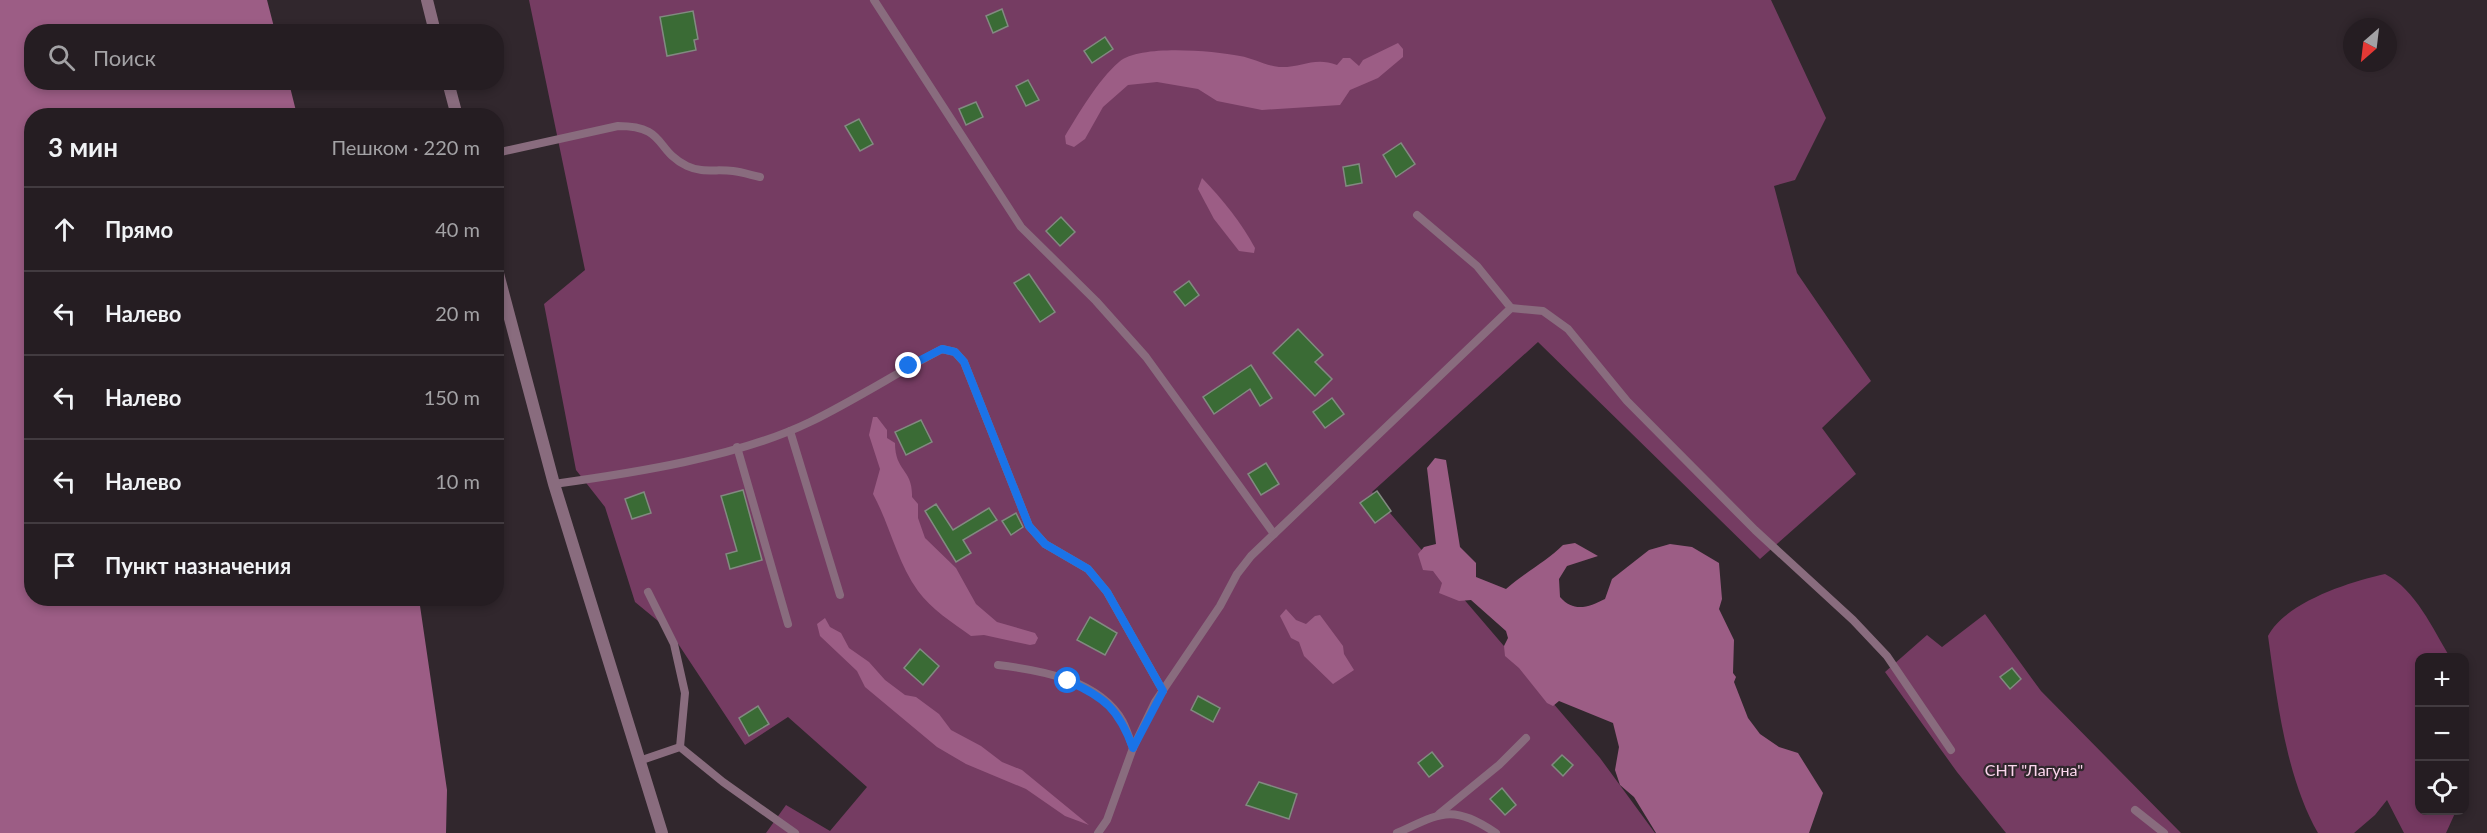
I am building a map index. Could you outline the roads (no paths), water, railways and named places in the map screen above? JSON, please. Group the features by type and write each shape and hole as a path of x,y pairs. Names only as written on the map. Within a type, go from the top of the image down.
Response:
{"street":[{"path":"427,0 433,24"},
{"path":"450,90 455,108"},
{"path":"504,296 554,484 662,833"}],"lane":[{"path":"874,0 1021,227 1096,301 1146,357 1274,534"},
{"path":"504,151 618,126 636,126 655,135 679,162 688,167 731,170 760,177"},
{"path":"1417,215 1477,266 1511,308 1543,311 1568,328 1627,401 1755,530 1853,620 1887,656 1951,750"},
{"path":"1098,833 1107,820 1121,787 1133,748 1163,691 1220,606 1237,574 1251,556 1511,308"},
{"path":"554,484 624,474 737,447 790,431 942,349 955,352 964,362 1029,526 1045,544 1088,569 1107,592 1163,691"},
{"path":"790,431 840,595"},
{"path":"737,447 788,624"},
{"path":"648,592 674,644 686,693 680,747"},
{"path":"998,665 1027,669 1092,691 1112,707 1123,721 1133,748"},
{"path":"1397,833 1438,814 1498,765 1526,738"},
{"path":"639,761 680,747"},
{"path":"680,747 723,782 795,833"},
{"path":"2135,810 2164,833"},
{"path":"1438,814 1461,813 1496,833"}],"park label":[{"name":"СНТ \"Лагуна\"","path":"2034,770"}]}
